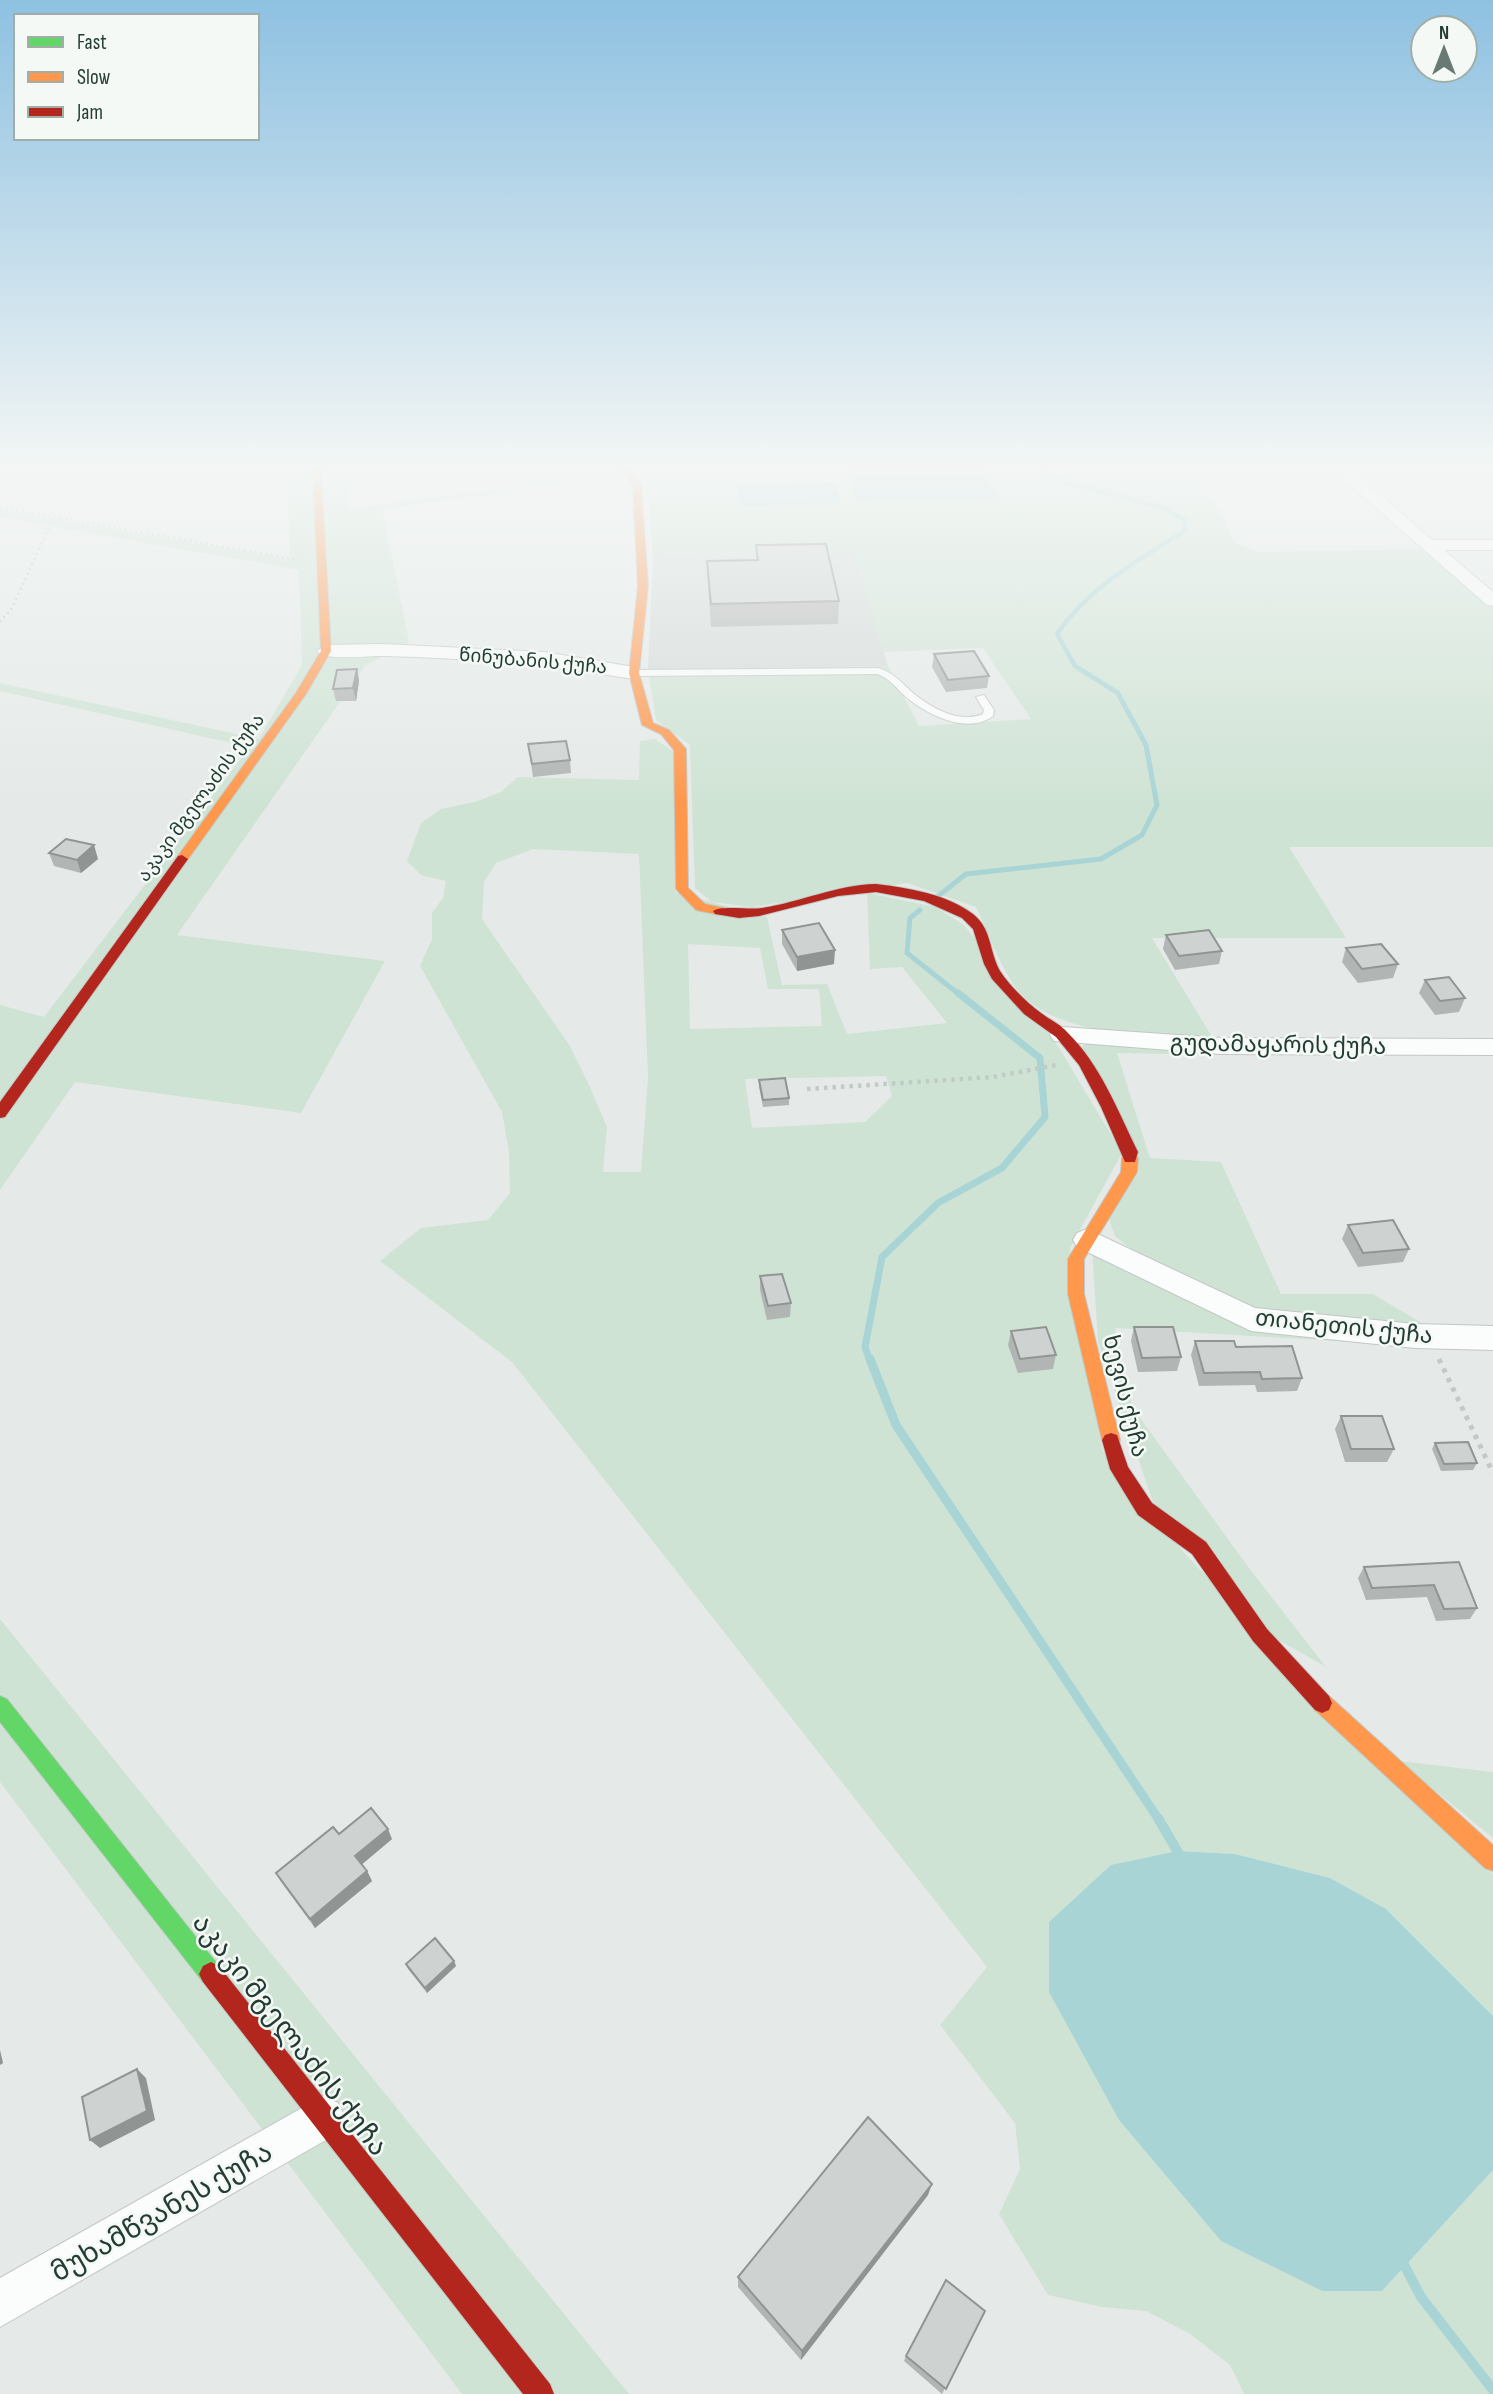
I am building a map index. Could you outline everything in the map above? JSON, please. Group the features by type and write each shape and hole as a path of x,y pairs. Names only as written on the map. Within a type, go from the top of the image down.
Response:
{"street":[{"path":"320,581 326,651"},
{"path":"634,674 639,645 643,581"},
{"path":"1469,581 1493,601"},
{"name":"წინუბანის ქუჩა","path":"326,651 383,650 544,658 618,668 634,674 648,725 665,732 680,749 682,889 701,907 735,915 770,911 841,892 875,888 920,896 951,907 976,923 995,974 1033,1014 1063,1035"},
{"name":"აკაკი მგელაძის ქუჩა","path":"0,1113 301,694 326,651"},
{"name":"გუდამაყარის ქუჩა","path":"1063,1035 1222,1046 1493,1047"},
{"name":"ხევის ქუჩა","path":"1063,1035 1083,1060 1130,1152 1129,1172 1076,1259 1076,1294 1090,1346 1095,1381 1119,1469 1145,1509 1199,1548 1260,1635 1334,1716 1493,1860"},
{"name":"თიანეთის ქუჩა","path":"1087,1240 1251,1319 1428,1336 1493,1338"},
{"name":"აკაკი მგელაძის ქუჩა","path":"1,1710 540,2394"},
{"name":"მუხამწვანეს ქუჩა","path":"0,2304 323,2118"}],"lane":[{"path":"634,674 878,671 898,680 919,702 969,721 988,716 989,710 981,697"}],"path":[{"path":"0,622 12,608 24,581"},
{"path":"807,1089 993,1077 1083,1060"},
{"path":"1428,1336 1493,1473"}],"shaded area":[{"path":"652,581 864,581 888,666 648,670"}],"green space":[{"path":"299,581 397,581 409,642 365,666 177,935 385,961 301,1113 75,1082 0,1190 0,1005 44,1017 250,747 0,691 0,683 259,739 302,665"},
{"path":"863,581 1463,581 1493,606 1493,847 1289,847 1346,938 1152,938 1214,1040 1105,1031 1077,1025 1051,1015 1030,1002 1013,984 976,907 907,883 752,907 712,902 695,888 690,745 656,720 648,670 888,666 919,726 1031,719 983,648 883,652"},
{"path":"655,739 674,752 675,892 767,917 782,985 827,984 847,1034 947,1023 902,967 870,969 867,893 936,907 965,926 1058,1046 1122,1153 1070,1248 1102,1450 1187,1556 1493,1874 1493,2016 1386,1909 1330,1878 1235,1854 1178,1851 1119,2120 1221,2241 1322,2291 1382,2291 1493,2170 1493,2394 1244,2394 1230,2365 1190,2334 1146,2311 1102,2307 1048,2295 999,2214 1020,2169 1015,2123 940,2025 987,1967 512,1362 380,1261 421,1228 488,1220 510,1193 509,1152 502,1112 420,966 432,939 432,913 443,898 446,881 421,875 407,861 421,823 441,809 475,802 501,792 518,777 639,780 640,741","holes":["533,849 639,854 648,1078 641,1172 603,1172 607,1127 589,1085 570,1046 482,919 484,882 496,863","688,944 760,948 768,989 819,989 822,1026 690,1029","886,1076 892,1096 865,1122 752,1128 745,1079"]},
{"path":"1094,1040 1215,1051 1222,1055 1117,1053 1150,1158 1221,1162 1281,1294 1373,1294 1430,1328 1250,1314 1138,1255 1115,1236 1107,1214 1139,1172 1082,1046"},
{"path":"1092,1249 1249,1325 1424,1346 1115,1328 1132,1407 1249,1568 1326,1667 1277,1639 1153,1502 1098,1342"},
{"path":"0,1619 629,2394 462,2394 0,1782"},
{"path":"1399,1761 1493,1772 1493,1838"}],"water":[{"path":"1178,1851 1235,1854 1330,1878 1386,1909 1493,2016 1493,2170 1382,2291 1322,2291 1221,2241 1119,2120 1049,1992 1049,1922 1111,1865"}],"building":[{"path":"709,581 834,581 839,601 711,604"},
{"path":"974,651 989,676 948,680 934,654"},
{"path":"357,669 353,688 333,689 337,670"},
{"path":"566,741 570,760 532,764 528,744"},
{"path":"66,839 94,845 77,860 49,853"},
{"path":"819,923 835,950 797,957 782,930"},
{"path":"1209,930 1222,951 1179,956 1166,935"},
{"path":"1381,944 1398,964 1362,969 1346,948"},
{"path":"1449,977 1465,998 1440,1001 1425,980"},
{"path":"785,1078 789,1098 763,1100 759,1080"},
{"path":"1393,1220 1409,1249 1363,1253 1348,1225"},
{"path":"782,1274 791,1303 768,1306 760,1276"},
{"path":"1046,1327 1056,1355 1020,1359 1011,1331"},
{"path":"1134,1327 1173,1327 1181,1357 1142,1358"},
{"path":"1195,1341 1234,1341 1236,1347 1292,1346 1302,1378 1262,1379 1260,1372 1204,1373"},
{"path":"1341,1416 1382,1416 1394,1449 1351,1449"},
{"path":"1468,1442 1477,1463 1444,1464 1435,1443"},
{"path":"1459,1562 1477,1608 1444,1609 1434,1585 1372,1588 1364,1567"},
{"path":"371,1808 388,1829 355,1856 367,1871 310,1919 276,1873 333,1827 339,1834"},
{"path":"435,1938 454,1961 425,1988 406,1964"},
{"path":"137,2069 147,2111 90,2140 82,2097"},
{"path":"868,2117 932,2184 802,2351 738,2277"},
{"path":"946,2280 985,2311 946,2389 906,2356"}],"waterway":[{"path":"1110,581 1084,602 1057,634 1075,666 1118,693 1122,701"},
{"path":"937,897 966,874 1101,859 1142,835 1157,805 1146,745 1122,701"},
{"path":"920,910 910,918 907,953 960,995"},
{"path":"870,1361 865,1347 882,1257 938,1203 1002,1168 1045,1117 1040,1058 958,993"},
{"path":"870,1359 896,1425 1159,1820"},
{"path":"1158,1818 1182,1859"},
{"path":"1401,2259 1421,2297 1493,2390"}],"traffic: fast":[{"path":"0,1706 211,1974"}],"traffic: slow":[{"path":"182,859 301,694 326,651 323,581"},
{"path":"643,581 634,673 648,725 665,732 680,749 682,889 701,907 720,911"},
{"path":"1111,1440 1076,1294 1076,1259 1129,1172 1130,1158"},
{"path":"1322,1703 1493,1860"}],"traffic: jam":[{"path":"0,1113 182,859"},
{"path":"720,911 739,914 759,912 837,892 876,888 928,898 956,909 979,928 990,964 997,976 1029,1011 1061,1034 1075,1049 1109,1107 1130,1152 1130,1158"},
{"path":"1111,1440 1119,1469 1145,1509 1199,1548 1260,1635 1322,1703"},
{"path":"211,1974 540,2394"}]}
